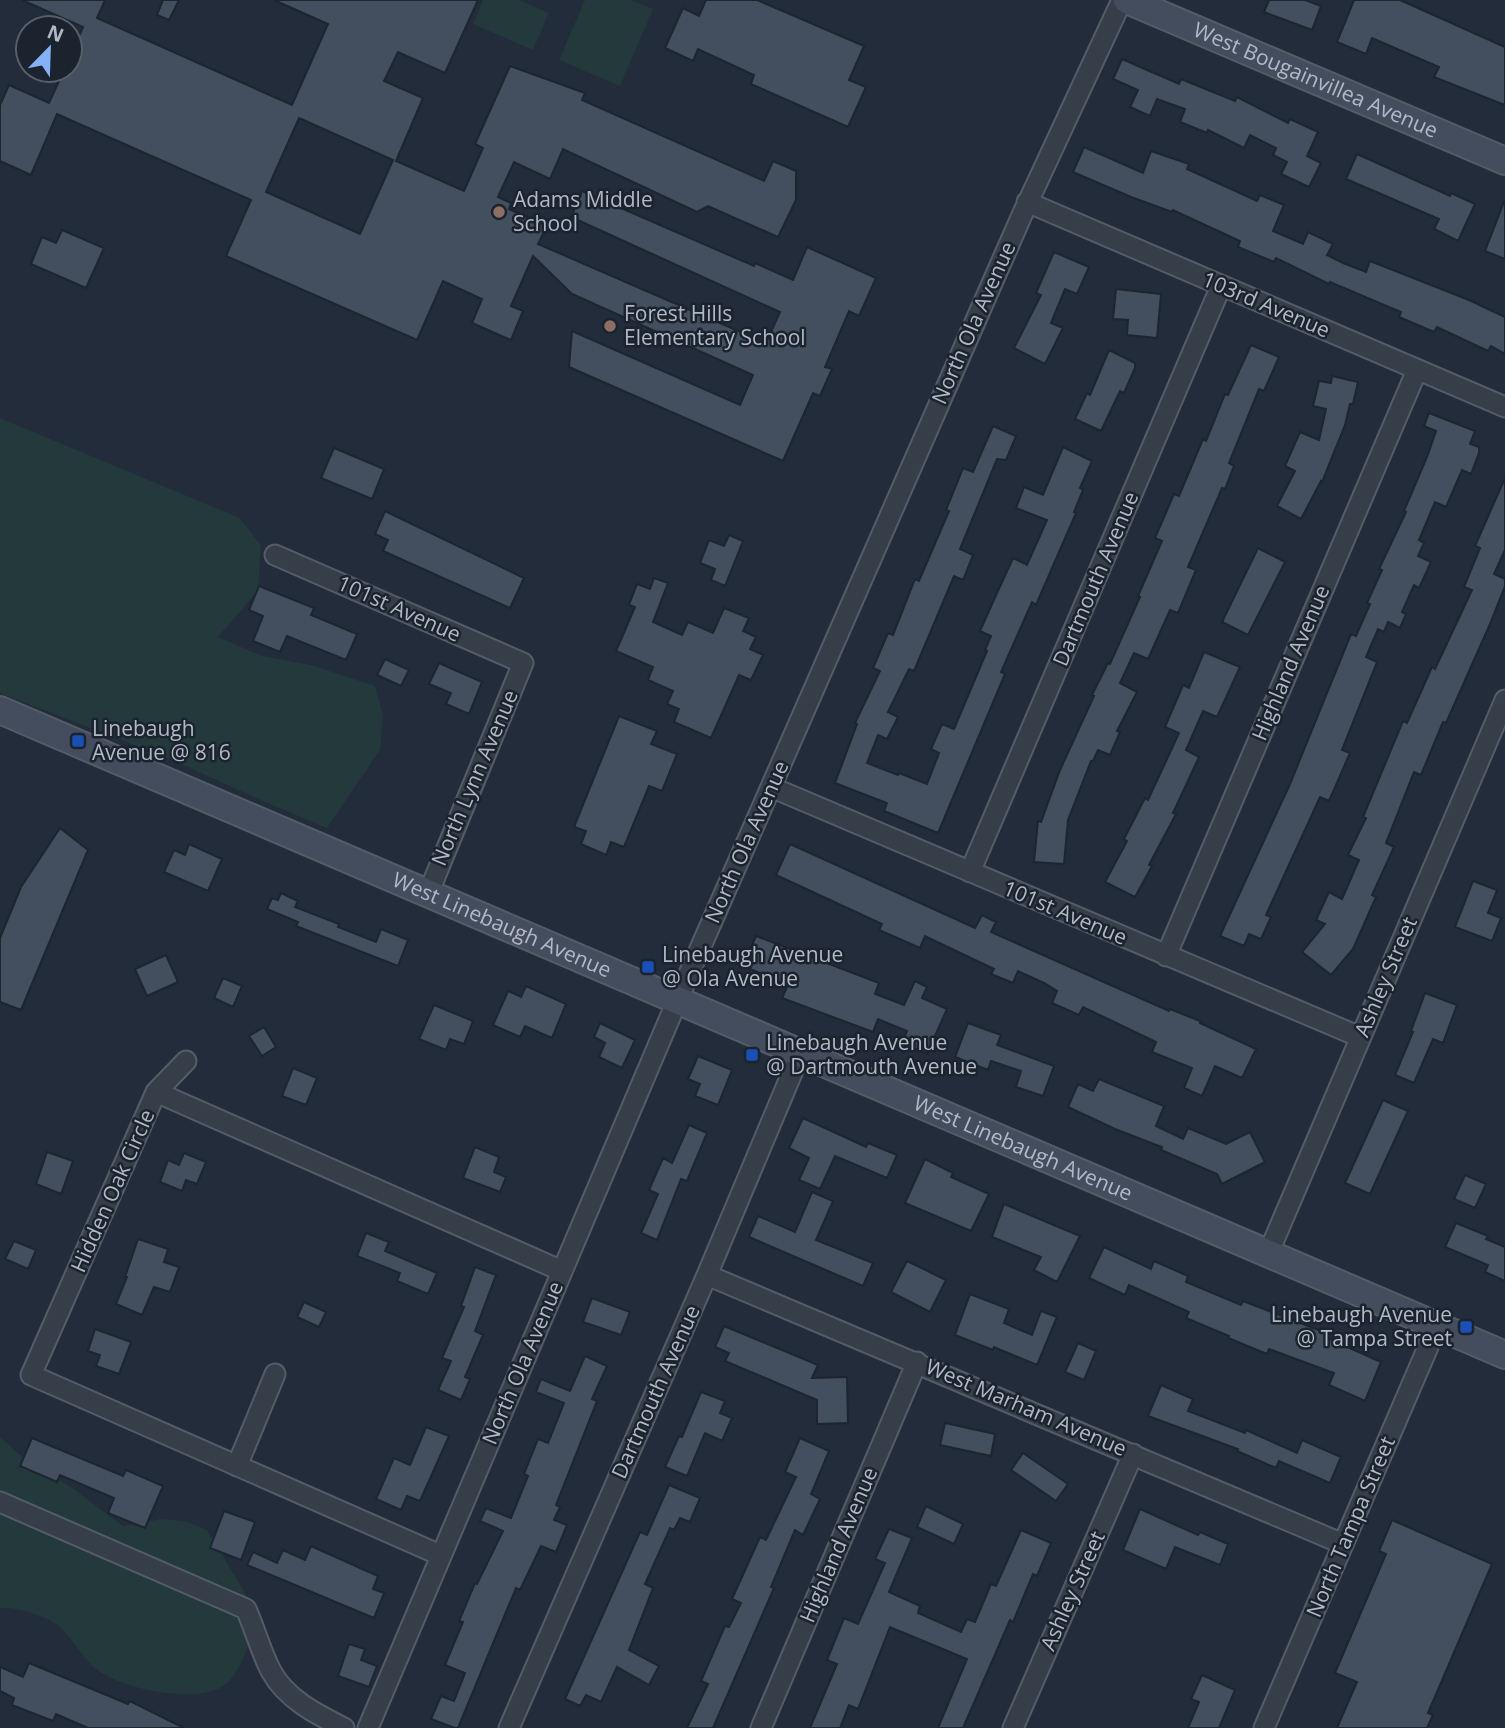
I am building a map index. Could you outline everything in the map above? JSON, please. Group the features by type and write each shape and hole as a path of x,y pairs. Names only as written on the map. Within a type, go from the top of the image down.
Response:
{"street":[{"name":"North Ola Avenue","path":"368,1728 677,1001 1027,202 1122,0"},
{"name":"West Bougainvillea Avenue","path":"1128,0 1505,161"},
{"name":"103rd Avenue","path":"1027,202 1505,407"},
{"name":"Dartmouth Avenue","path":"970,872 1221,286"},
{"name":"Highland Avenue","path":"1166,956 1417,370"},
{"name":"101st Avenue","path":"275,555 523,663"},
{"name":"North Lynn Avenue","path":"428,894 523,663"},
{"name":"Ashley Street","path":"1268,1254 1505,700"},
{"name":"West Linebaugh Avenue","path":"0,710 1505,1355"},
{"name":"101st Avenue","path":"771,787 1360,1037"},
{"name":"Dartmouth Avenue","path":"509,1728 708,1275 800,1054"},
{"path":"156,1092 186,1061"},
{"name":"Hidden Oak Circle","path":"440,1555 31,1375 156,1092 562,1271"},
{"name":"West Marham Avenue","path":"708,1275 1343,1544"},
{"name":"North Tampa Street","path":"1264,1728 1428,1347 1433,1324"},
{"name":"Highland Avenue","path":"761,1728 917,1362"},
{"path":"237,1466 275,1374"},
{"name":"Ashley Street","path":"1013,1728 1133,1454"},
{"path":"0,1502 246,1609 271,1670 288,1695 344,1728"}],"green space":[{"path":"483,0 519,0 549,13 533,50 473,24"},
{"path":"585,0 631,0 653,9 620,86 559,60"},
{"path":"0,418 240,518 261,546 258,591 218,637 262,656 311,665 375,686 383,716 380,750 327,828 168,758 0,693"},
{"path":"0,1437 27,1461 71,1487 123,1526 162,1519 185,1521 207,1530 248,1598 0,1491"},
{"path":"0,1514 238,1617 250,1642 234,1676 214,1690 198,1694 140,1688 106,1676 95,1668 66,1633 50,1620 21,1610 0,1608"}],"building":[{"path":"22,0 105,0 97,18 292,105 328,24 274,0 478,0 445,73 398,52 384,81 423,98 396,161 464,191 483,148 475,144 510,66 585,93 582,100 764,181 773,161 796,171 796,200 778,237 708,206 697,212 563,149 550,179 514,162 498,197 511,203 509,209 547,226 538,244 766,343 780,312 571,217 582,191 754,266 755,263 793,280 807,247 876,278 859,316 849,311 825,367 832,369 820,396 813,393 783,461 569,367 572,331 740,405 753,375 572,294 533,256 511,306 523,311 511,340 472,323 482,299 443,281 417,340 226,256 251,200 57,114 31,175 0,161 0,105 9,85 49,103 58,84 84,84 84,14 54,14","holes":["299,118 393,160 360,234 266,192"]},
{"path":"163,0 179,0 169,20 157,15"},
{"path":"706,0 757,0 864,46 849,80 866,87 848,127 751,84 754,75 698,49 693,61 665,48 683,8 699,16"},
{"path":"1269,0 1305,0 1321,6 1312,30 1264,12"},
{"path":"1354,0 1400,0 1505,47 1505,105 1434,77 1439,67 1372,38 1366,54 1337,42"},
{"path":"1122,59 1179,84 1181,79 1235,101 1237,97 1288,123 1290,119 1318,132 1307,156 1321,163 1309,187 1281,174 1287,162 1273,155 1276,148 1250,135 1244,148 1208,130 1207,133 1180,122 1185,109 1157,99 1150,116 1130,107 1138,90 1113,79"},
{"path":"1084,147 1143,173 1151,151 1189,164 1187,169 1257,201 1260,195 1284,205 1273,231 1303,244 1308,232 1333,244 1327,255 1343,263 1366,272 1370,261 1505,317 1505,354 1491,346 1488,351 1437,327 1434,332 1399,317 1401,312 1330,282 1329,284 1276,258 1274,262 1238,247 1240,241 1173,210 1172,212 1131,197 1073,172"},
{"path":"1357,154 1450,196 1451,193 1475,204 1458,241 1434,229 1439,219 1346,179"},
{"path":"1505,202 1505,259 1485,251"},
{"path":"62,230 104,248 86,288 31,264 42,237 56,243"},
{"path":"1054,252 1089,267 1077,294 1065,289 1051,323 1063,328 1045,364 1014,348 1041,295 1036,293"},
{"path":"1116,289 1161,294 1157,338 1127,335 1128,320 1113,319"},
{"path":"1251,345 1279,357 1264,391 1259,389 1229,463 1234,466 1188,567 1196,570 1178,613 1170,610 1148,659 1134,653 1120,683 1137,692 1117,731 1120,732 1110,755 1098,750 1091,761 1068,820 1064,864 1034,862 1038,821 1041,822 1060,770 1094,696 1092,695 1108,663 1110,664 1140,597 1138,596 1162,541 1155,538 1174,494 1179,496 1203,439 1206,441 1225,394 1228,395"},
{"path":"1109,350 1135,363 1135,368 1124,393 1120,391 1101,431 1075,419 1087,393 1090,395"},
{"path":"1332,376 1358,382 1353,404 1350,404 1345,425 1322,482 1301,519 1277,506 1295,471 1285,466 1300,432 1319,440 1326,409 1313,406 1319,381 1331,383"},
{"path":"1429,413 1475,431 1470,444 1479,447 1479,453 1471,474 1462,470 1446,507 1435,502 1419,540 1424,543 1418,556 1431,562 1419,588 1414,585 1402,612 1406,614 1400,628 1388,622 1384,632 1378,629 1366,657 1377,662 1342,750 1350,753 1329,801 1320,797 1266,915 1271,917 1261,939 1249,934 1244,946 1220,936 1290,784 1351,634 1356,636 1370,604 1367,603 1382,570 1379,569 1406,512 1404,511 1436,431 1424,426"},
{"path":"993,426 1016,436 1006,460 997,459 960,549 973,555 963,580 954,576 914,671 909,669 888,712 898,717 887,739 878,735 867,763 898,775 899,773 927,784 939,753 931,749 942,724 954,729 987,651 985,650 991,636 980,631 992,604 1013,558 1027,565 1047,520 1016,508 1024,487 1043,495 1063,447 1092,461 1080,488 1083,490 1074,512 1076,513 1036,605 1032,602 1001,672 1005,674 938,833 884,811 887,803 835,783 857,724 855,723 880,671 873,668 888,633 893,635 915,579 919,581 949,511 946,510 963,468 973,472"},
{"path":"334,448 384,469 372,499 321,478"},
{"path":"1505,478 1505,550 1494,574 1505,579 1505,586 1421,775 1414,772 1386,843 1394,847 1372,895 1376,897 1353,949 1331,975 1302,952 1325,924 1316,920 1329,892 1342,899 1359,860 1348,855 1366,818 1363,817 1403,721 1407,723 1432,667 1435,669 1472,590 1464,587 1480,548 1475,546"},
{"path":"385,511 524,578 510,608 383,551 388,540 375,534"},
{"path":"729,535 743,541 725,586 711,580 715,569 700,563 709,540 724,546"},
{"path":"1258,548 1285,562 1248,635 1222,622"},
{"path":"654,578 668,583 653,622 682,635 688,622 713,633 724,608 749,618 743,631 756,637 750,649 763,655 751,680 739,675 711,738 674,722 679,709 667,704 673,691 648,680 653,667 616,651 635,607 629,605 637,584 650,589"},
{"path":"259,586 314,608 311,615 357,634 346,660 287,636 280,652 253,641 263,616 249,610"},
{"path":"1204,652 1240,667 1217,717 1203,711 1186,750 1199,757 1173,813 1176,814 1135,897 1105,882 1127,841 1124,839 1145,798 1148,800 1179,733 1165,727 1183,685 1189,688"},
{"path":"385,659 409,670 401,686 377,675"},
{"path":"439,663 482,682 469,714 446,704 451,693 429,684"},
{"path":"619,716 657,731 651,744 677,754 662,791 649,786 624,847 611,842 606,855 581,844 586,831 574,827"},
{"path":"60,828 88,850 21,1010 0,1002 0,938 21,887"},
{"path":"189,844 222,859 208,891 164,872 174,850 185,855"},
{"path":"790,844 975,928 982,915 996,922 991,932 1169,1011 1170,1009 1200,1021 1256,1049 1242,1078 1215,1066 1202,1096 1184,1088 1192,1068 1152,1052 1156,1042 1083,1007 1079,1015 1052,1003 1057,991 1044,983 1018,971 1013,983 991,974 994,969 925,936 920,948 879,930 882,924 776,875"},
{"path":"1473,881 1497,890 1488,913 1501,918 1492,941 1455,927"},
{"path":"281,893 298,901 295,907 376,942 381,929 408,940 398,966 296,926 298,922 267,909 272,898 278,900"},
{"path":"756,936 879,983 875,994 904,1005 915,981 927,987 922,998 947,1009 927,1054 902,1043 907,1031 878,1019 873,1032 782,998 788,985 743,966"},
{"path":"166,955 178,982 147,996 135,969"},
{"path":"223,978 242,986 233,1007 214,998"},
{"path":"526,986 566,1004 552,1038 525,1026 520,1037 493,1025 508,991 521,997"},
{"path":"1425,993 1457,1005 1443,1043 1433,1039 1414,1083 1395,1075 1413,1032 1411,1031"},
{"path":"434,1005 473,1021 464,1044 450,1039 446,1050 419,1039"},
{"path":"600,1023 635,1040 622,1068 599,1057 605,1043 594,1037"},
{"path":"968,1023 1001,1035 997,1045 1054,1066 1043,1096 1016,1087 1021,1071 991,1061 988,1070 955,1057"},
{"path":"264,1027 276,1047 262,1056 249,1036"},
{"path":"698,1056 732,1070 718,1105 695,1096 700,1084 688,1079"},
{"path":"293,1068 317,1078 306,1105 282,1096"},
{"path":"1099,1079 1164,1106 1156,1126 1183,1139 1188,1128 1226,1144 1250,1132 1265,1162 1222,1184 1217,1174 1068,1107 1078,1084 1093,1091"},
{"path":"1383,1100 1408,1111 1370,1194 1345,1183"},
{"path":"803,1118 866,1147 868,1143 897,1155 887,1178 835,1156 820,1189 799,1180 809,1158 789,1148"},
{"path":"689,1125 707,1133 687,1181 681,1179 657,1240 641,1233 658,1194 649,1190 663,1158 672,1163"},
{"path":"475,1147 499,1157 494,1172 506,1177 500,1192 463,1178"},
{"path":"47,1152 73,1161 61,1194 36,1184"},
{"path":"184,1153 206,1162 197,1184 186,1180 182,1191 160,1182 168,1160 179,1165"},
{"path":"925,1159 953,1173 951,1177 989,1194 971,1231 905,1203"},
{"path":"1465,1175 1486,1184 1475,1208 1454,1199"},
{"path":"812,1192 833,1201 816,1240 873,1263 863,1286 749,1237 758,1216 795,1232"},
{"path":"1004,1204 1080,1236 1057,1282 1034,1270 1041,1257 992,1237"},
{"path":"1456,1223 1488,1236 1486,1239 1505,1247 1505,1281 1485,1272 1488,1265 1445,1247"},
{"path":"366,1233 389,1242 385,1251 437,1273 428,1294 397,1281 400,1273 357,1256"},
{"path":"138,1239 168,1249 164,1262 179,1267 170,1292 154,1287 142,1315 116,1304"},
{"path":"14,1241 36,1250 28,1269 5,1259"},
{"path":"1104,1247 1151,1269 1154,1261 1188,1276 1186,1282 1241,1305 1243,1301 1329,1334 1327,1338 1381,1362 1365,1401 1329,1385 1334,1373 1269,1349 1267,1354 1228,1338 1229,1336 1186,1318 1189,1312 1129,1285 1125,1295 1089,1278"},
{"path":"907,1261 946,1280 930,1312 891,1292"},
{"path":"475,1267 496,1275 475,1331 483,1335 465,1377 470,1379 461,1400 438,1390 451,1361 442,1358 464,1307 461,1306"},
{"path":"970,1294 1009,1309 1004,1323 1032,1335 1041,1311 1057,1317 1037,1365 994,1347 993,1350 955,1335"},
{"path":"592,1298 630,1312 621,1335 583,1322"},
{"path":"304,1302 326,1312 319,1327 297,1317"},
{"path":"724,1326 818,1365 812,1378 847,1377 848,1423 817,1424 817,1400 725,1361 729,1353 715,1347"},
{"path":"95,1329 131,1342 119,1374 96,1366 100,1355 88,1351"},
{"path":"1078,1343 1096,1351 1084,1380 1065,1372"},
{"path":"585,1356 607,1366 592,1399 597,1401 556,1505 560,1507 554,1520 567,1525 556,1552 541,1546 520,1590 516,1588 458,1728 431,1719 441,1696 454,1701 465,1673 445,1665 463,1622 459,1621 475,1583 477,1584 503,1531 480,1521 486,1508 511,1518 528,1476 524,1474 538,1439 548,1443 564,1403 536,1392 541,1379 570,1391"},
{"path":"1161,1385 1193,1399 1188,1411 1245,1433 1246,1430 1297,1453 1302,1440 1341,1457 1330,1483 1279,1461 1276,1468 1237,1451 1238,1449 1148,1416"},
{"path":"701,1392 725,1401 720,1413 732,1418 722,1441 705,1433 687,1476 665,1467 679,1436 682,1437"},
{"path":"945,1423 995,1434 991,1456 940,1445"},
{"path":"426,1427 449,1436 420,1501 407,1496 401,1510 376,1499 394,1458 410,1465"},
{"path":"32,1438 123,1476 126,1470 163,1486 145,1528 108,1513 114,1498 60,1475 57,1482 20,1466"},
{"path":"800,1438 829,1451 811,1494 820,1499 803,1535 795,1530 771,1587 774,1588 713,1728 687,1728 708,1684 701,1681 725,1626 729,1627 741,1603 732,1599 760,1537 766,1540 796,1477 785,1472"},
{"path":"1023,1453 1068,1484 1056,1501 1011,1470"},
{"path":"669,1485 700,1498 690,1522 680,1518 674,1530 670,1528 645,1584 653,1588 629,1650 659,1666 649,1685 617,1667 601,1702 586,1695 580,1706 565,1699 640,1532 647,1535"},
{"path":"926,1506 963,1524 954,1544 917,1527"},
{"path":"1140,1509 1198,1535 1200,1532 1228,1544 1220,1565 1175,1547 1166,1569 1123,1550"},
{"path":"224,1511 255,1522 241,1560 210,1548"},
{"path":"1392,1520 1492,1564 1428,1713 1433,1715 1427,1728 1337,1728 1357,1682 1335,1673 1386,1554 1379,1551"},
{"path":"889,1529 912,1538 889,1592 920,1606 918,1613 961,1632 967,1619 975,1622 991,1584 996,1586 1021,1530 1051,1543 1037,1576 1033,1574 1013,1622 1010,1620 963,1728 938,1728 967,1659 890,1627 858,1709 849,1705 840,1728 810,1728 837,1664 827,1660 844,1618 858,1624 885,1563 875,1559"},
{"path":"311,1546 378,1576 373,1589 384,1593 374,1618 247,1565 253,1552 277,1563 283,1550 305,1560"},
{"path":"349,1644 365,1649 361,1660 377,1666 369,1687 338,1676"},
{"path":"29,1663 128,1704 130,1701 184,1728 88,1728 56,1714 53,1721 12,1705 14,1698 0,1691 0,1667 23,1677"},
{"path":"1202,1675 1235,1690 1219,1728 1188,1728 1199,1702 1191,1699"}],"place":[{"name":"Adams Middle School","path":"499,212"},
{"name":"Forest Hills Elementary School","path":"610,326"},
{"name":"Linebaugh Avenue @ 816","path":"78,741"},
{"name":"Linebaugh Avenue @ Ola Avenue","path":"648,967"},
{"name":"Linebaugh Avenue @ Dartmouth Avenue","path":"752,1055"},
{"name":"Linebaugh Avenue @ Tampa Street","path":"1466,1327"}]}
